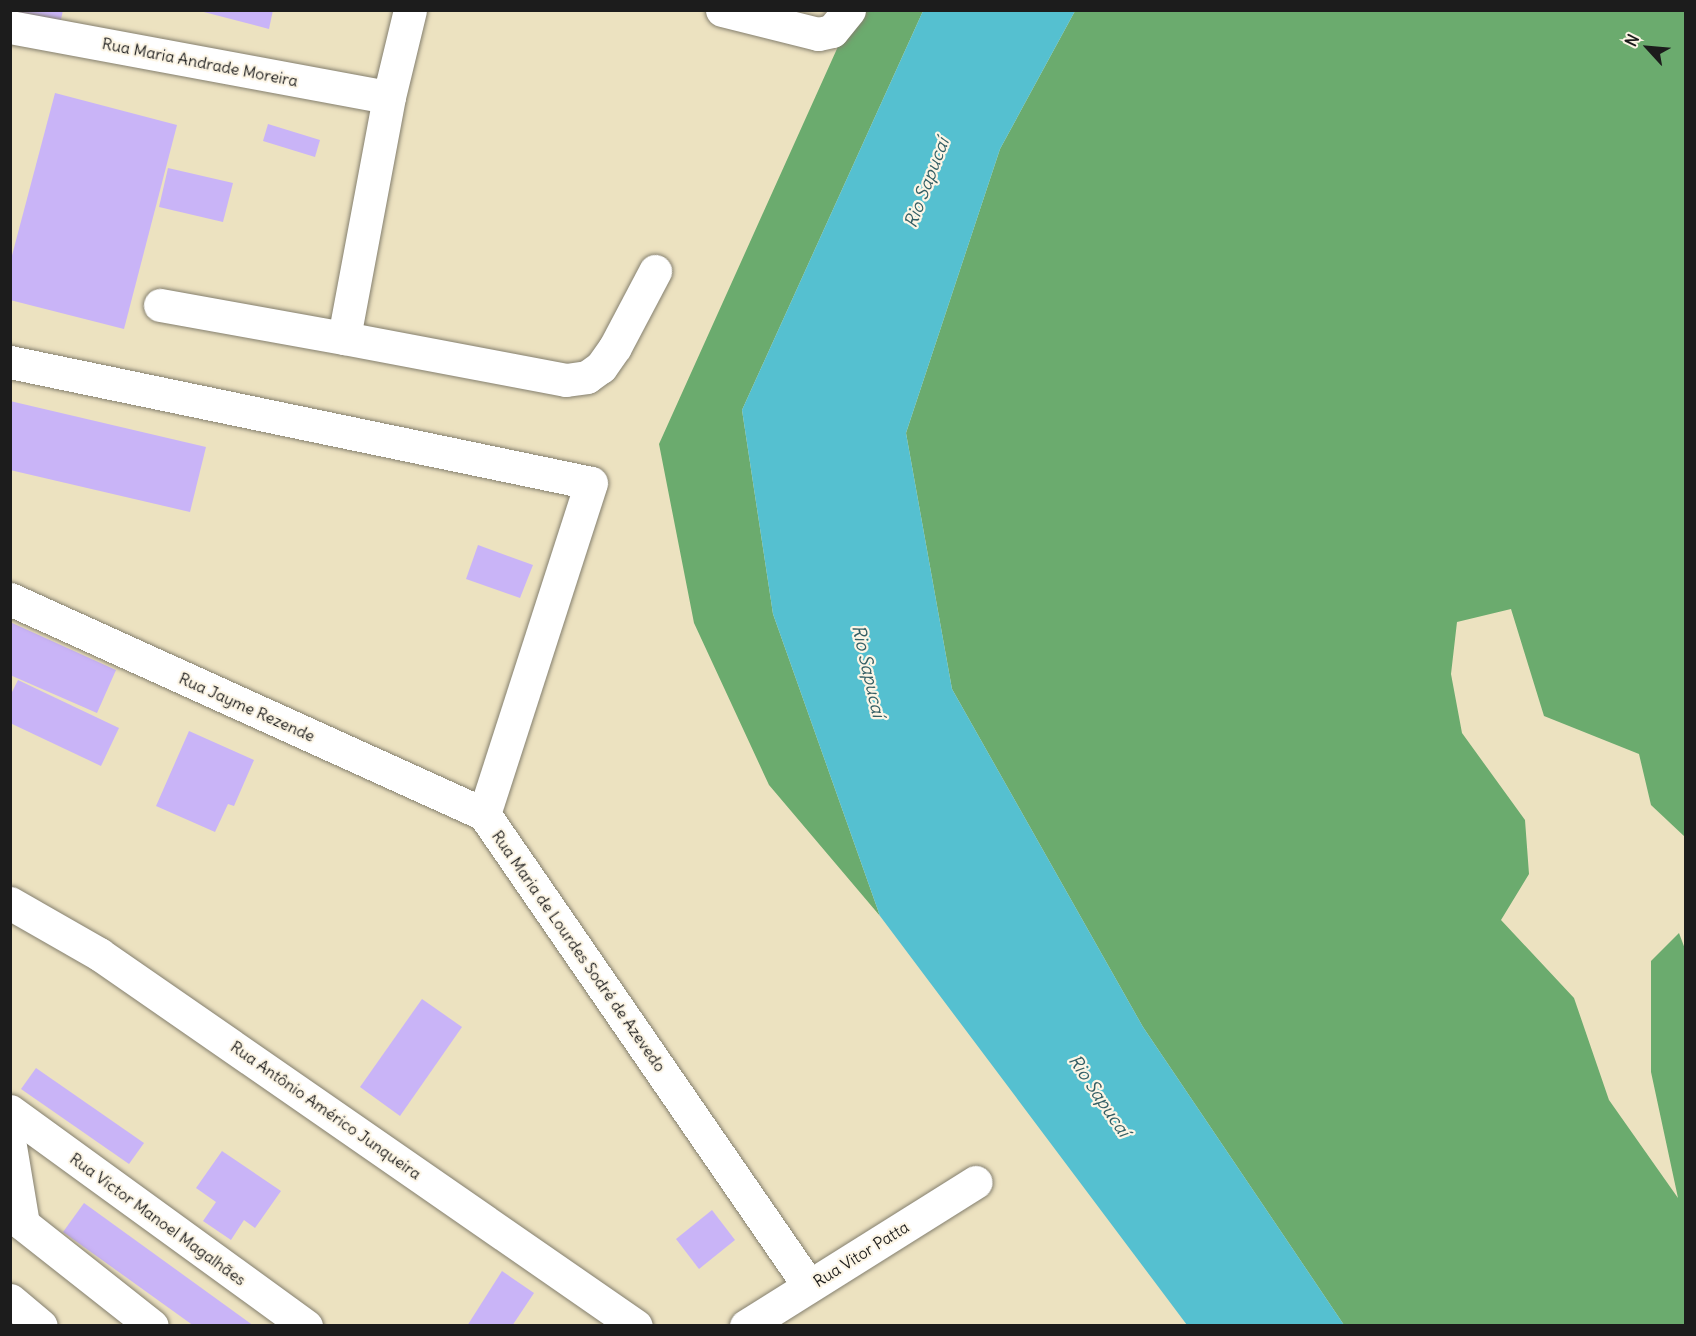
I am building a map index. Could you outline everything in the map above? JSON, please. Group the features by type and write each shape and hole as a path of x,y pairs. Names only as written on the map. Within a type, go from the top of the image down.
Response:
{"main road":[{"path":"344,338 389,97 410,10"},
{"path":"722,10 819,34 831,32 849,10"},
{"name":"Rua Maria Andrade Moreira","path":"10,27 389,97"},
{"path":"160,304 566,380 587,377 601,367 615,347 655,271"},
{"name":"Rua Maria de Lourdes Sodré de Azevedo","path":"10,362 591,483 484,814 809,1286"},
{"name":"Rua Jayme Rezende","path":"10,599 484,814"},
{"name":"Rua Antônio Américo Junqueira","path":"10,903 99,954 636,1326"},
{"name":"Rua Victor Manoel Magalhães","path":"10,1111 306,1326"},
{"path":"10,1146 23,1224 152,1326"},
{"name":"Rua Vitor Patta","path":"746,1326 976,1182"},
{"path":"10,1300 41,1326"}],"green space":[{"path":"854,11 923,11 742,410 773,614 880,916 769,785 694,623 659,444"},
{"path":"1075,11 1685,11 1685,837 1651,805 1639,754 1544,716 1511,609 1457,622 1451,674 1462,733 1525,820 1529,874 1501,920 1574,998 1609,1100 1678,1198 1651,1072 1651,961 1679,933 1685,949 1685,1325 1344,1325 1143,1027 952,689 906,433 1000,149"}],"water":[{"name":"Rio Sapucaí","path":"923,11 1075,11 1000,149 906,433 952,689 1143,1027 1344,1325 1187,1325 880,916 773,614 742,410"}],"building":[{"path":"10,10 63,10 59,29 10,17"},
{"path":"196,10 273,10 269,29"},
{"path":"55,93 177,125 124,329 10,300 10,263"},
{"path":"268,124 320,140 315,157 263,141"},
{"path":"168,168 233,183 223,222 159,207"},
{"path":"10,401 206,447 190,512 10,470"},
{"path":"478,545 533,565 520,598 466,579"},
{"path":"10,622 116,670 97,713 10,675"},
{"path":"18,680 119,728 101,766 10,723 10,696"},
{"path":"189,731 254,760 234,806 228,804 215,832 156,806"},
{"path":"422,999 462,1027 400,1116 360,1087"},
{"path":"36,1068 144,1143 129,1164 21,1089"},
{"path":"222,1151 281,1191 255,1228 244,1220 231,1240 203,1221 216,1202 196,1188"},
{"path":"84,1203 254,1326 194,1326 63,1232"},
{"path":"712,1210 735,1240 699,1269 676,1239"},
{"path":"502,1271 534,1293 512,1326 467,1326"}]}
